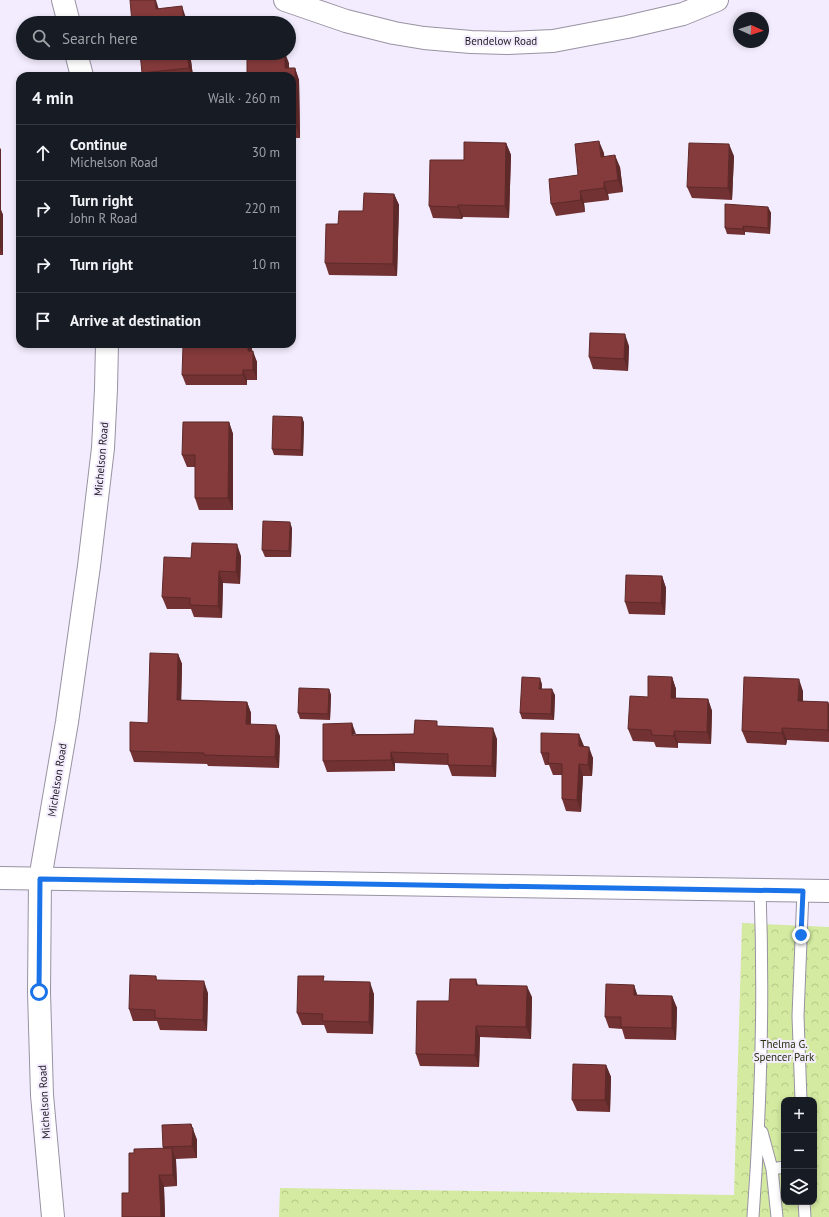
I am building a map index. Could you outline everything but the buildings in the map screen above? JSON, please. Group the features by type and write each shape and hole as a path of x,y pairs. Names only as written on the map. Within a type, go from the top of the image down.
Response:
{"street":[{"path":"63,0 67,16"},
{"name":"Bendelow Road","path":"285,0 346,21 394,33 424,38 507,43 553,41 627,27 682,14 718,0"},
{"path":"78,60 81,72"},
{"name":"Michelson Road","path":"52,1217 42,1095 39,992 40,879 67,722 89,566 102,448 108,348"},
{"path":"0,878 829,891"}],"lane":[{"path":"754,1217 758,1157 762,1023 762,935 760,890"},
{"path":"801,1097 798,1016 803,891"},
{"path":"759,1122 772,1169 777,1217"},
{"path":"772,1169 781,1168"},
{"path":"804,1205 805,1217"}],"green space":[{"name":"Thelma G. Spencer Park","path":"742,923 829,927 829,1217 279,1217 280,1188 734,1195"}],"route":[{"path":"39,992 40,879 803,891 801,935"}]}
